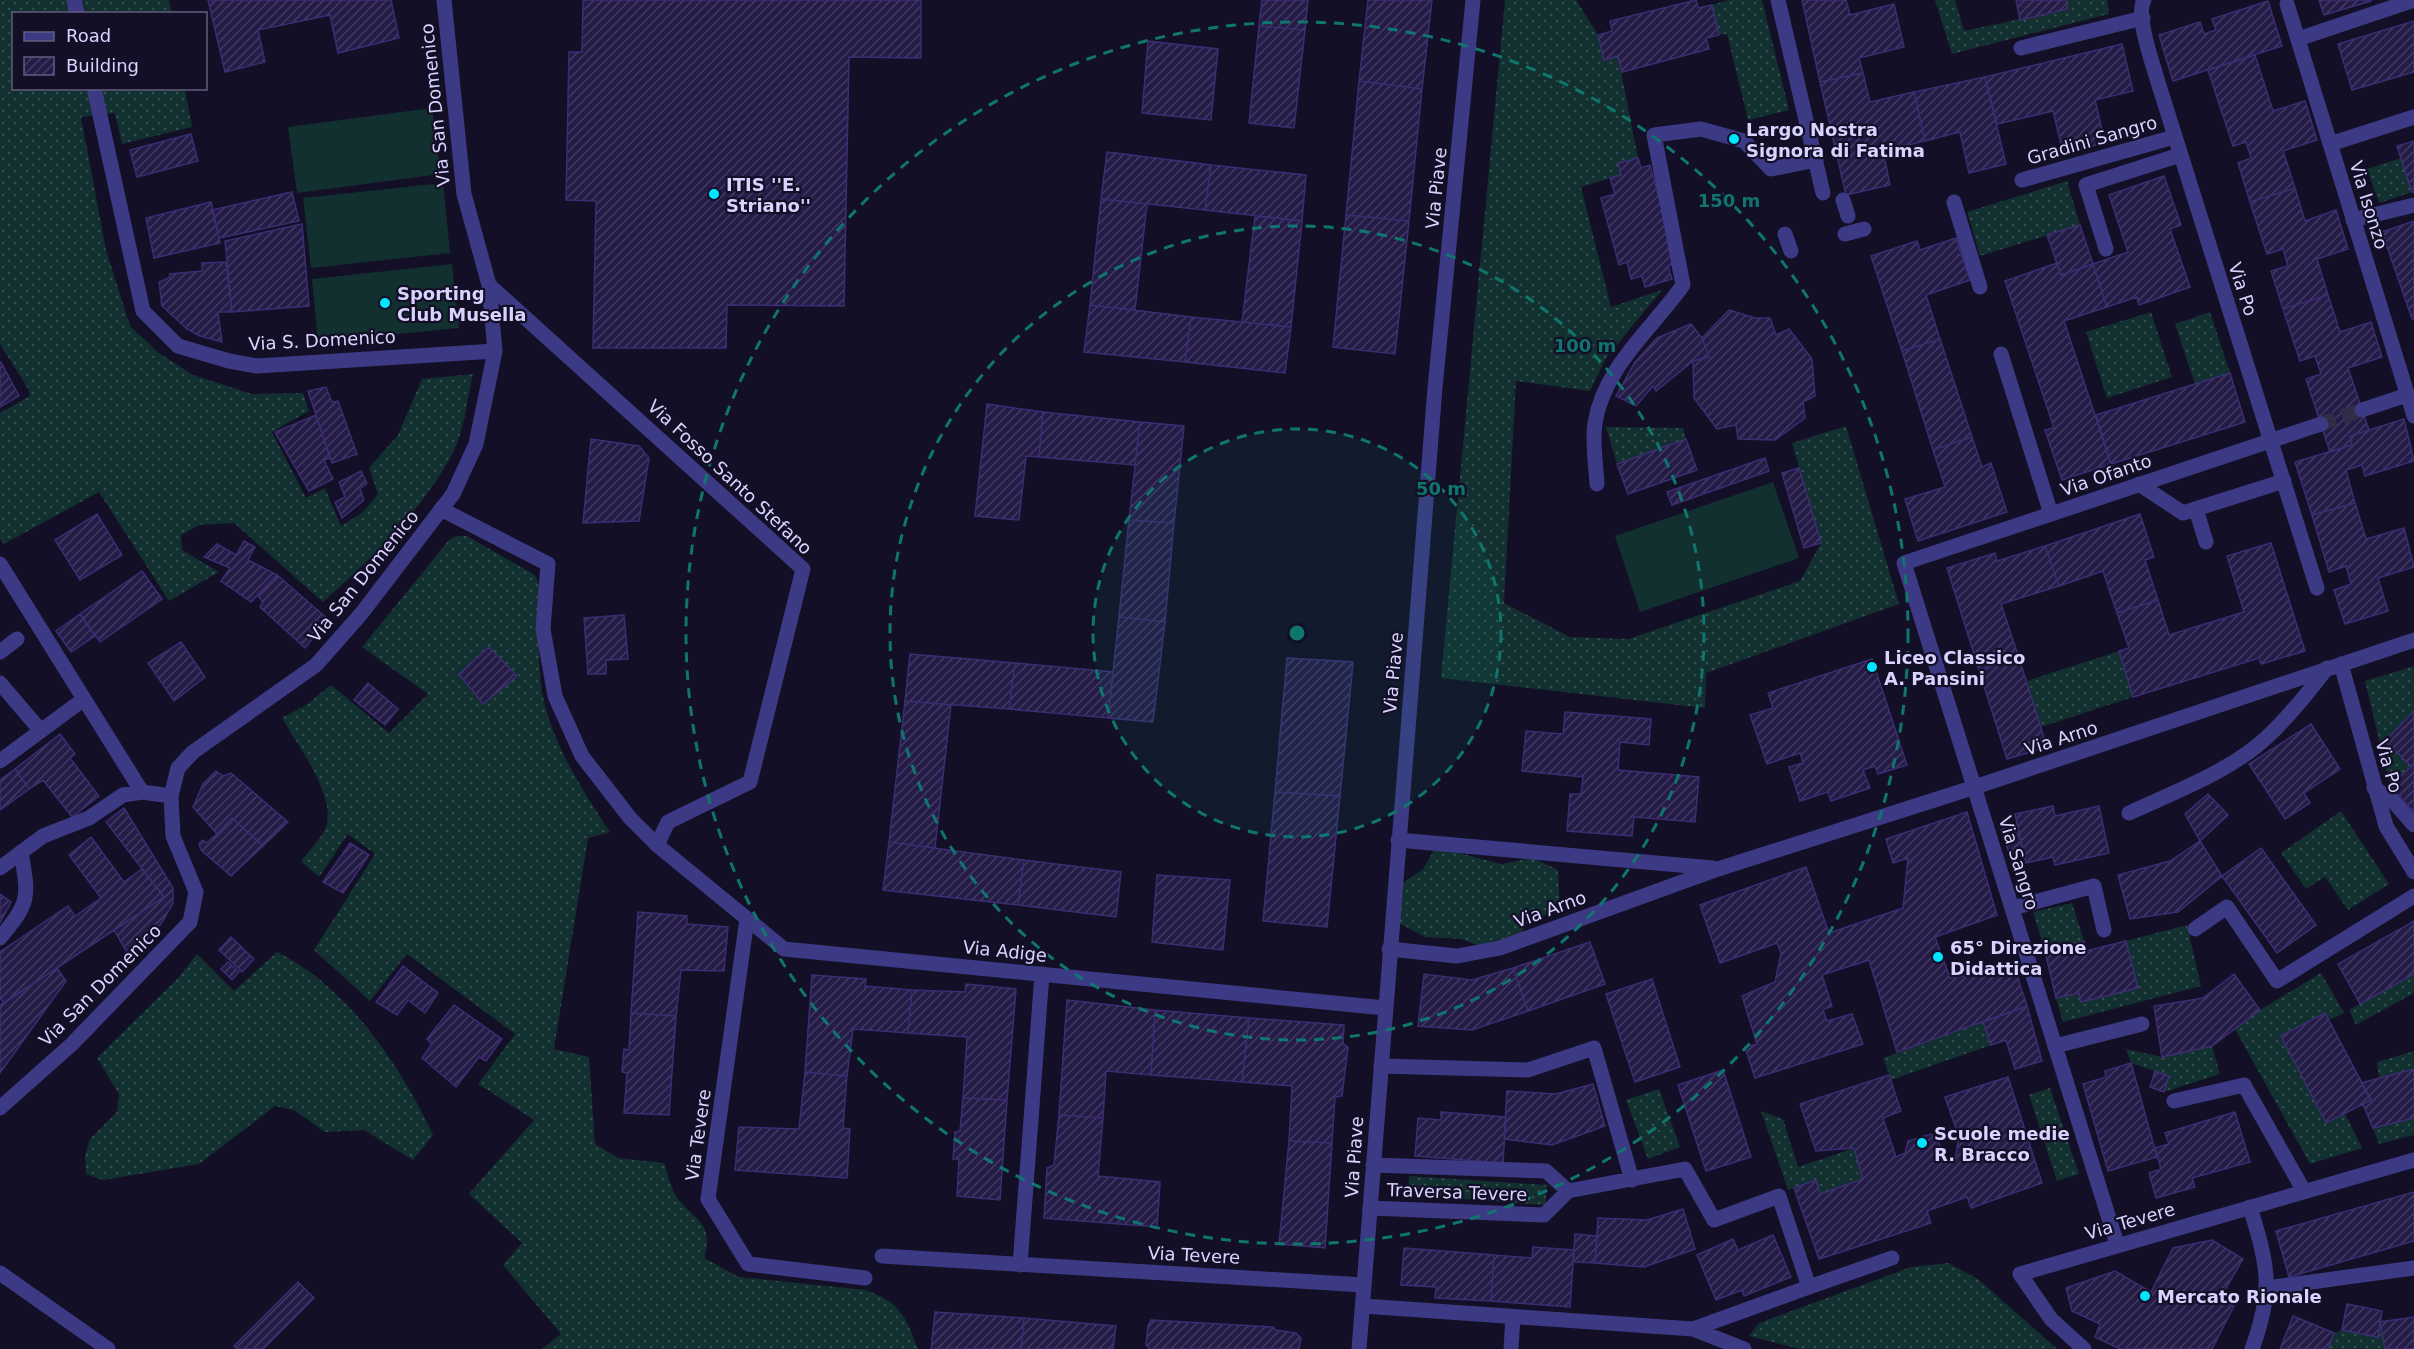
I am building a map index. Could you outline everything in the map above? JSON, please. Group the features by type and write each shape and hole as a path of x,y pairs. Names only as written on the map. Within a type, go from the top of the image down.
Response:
{"street":[{"name":"Via San Domenico","path":"0,1108 72,1044 190,922 196,892 173,836 171,796 178,768 193,752 316,665 361,614 453,494 476,444 495,351 489,285 464,194 444,0"},
{"name":"Via Piave","path":"1359,1349 1389,949 1437,375 1473,0"},
{"path":"1778,0 1823,193"},
{"name":"Via Po","path":"2144,0 2141,5 2145,36 2174,137 2317,588"},
{"path":"2298,39 2414,0"},
{"name":"Via Isonzo","path":"2287,4 2414,415"},
{"path":"2021,48 2143,18"},
{"name":"Via S. Domenico","path":"94,90 143,311 178,346 229,362 257,366 495,351"},
{"path":"2330,144 2414,117"},
{"path":"1597,483 1595,424 1607,387 1632,344 1665,311 1683,285 1654,135 1701,129 1744,141 1771,169 1816,160"},
{"name":"Gradini Sangro","path":"2022,180 2174,137"},
{"path":"2106,249 2086,185 2180,155"},
{"path":"1843,200 1848,216"},
{"path":"1954,202 1980,286"},
{"path":"2353,220 2414,204"},
{"path":"1785,234 1791,251"},
{"name":"Via Fosso Santo Stefano","path":"489,285 803,568 750,782 668,822 657,845"},
{"path":"2001,354 2051,514"},
{"path":"2362,410 2407,395"},
{"name":"Via Ofanto","path":"1904,563 2321,423"},
{"path":"2139,484 2183,513 2284,481"},
{"name":"Via Adige","path":"441,509 548,564 543,629 555,696 582,756 630,818 657,845 784,949 1385,1008"},
{"path":"2196,509 2206,542"},
{"name":"Via Sangro","path":"1904,563 2117,1244"},
{"path":"0,564 142,792"},
{"path":"0,652 17,639"},
{"name":"Via Arno","path":"1389,949 1456,956 1500,948 1719,869 1975,787 2414,640"},
{"path":"2129,813 2205,778 2265,739 2334,666"},
{"name":"Via Po","path":"2334,666 2386,826 2414,872"},
{"path":"0,683 41,731"},
{"path":"0,761 84,699"},
{"path":"2374,788 2393,801 2414,825"},
{"path":"0,868 43,836 80,823 123,795 142,792 171,796"},
{"name":"Via Arno","path":"1398,840 1719,869"},
{"path":"0,938 25,904 25,874 21,852"},
{"path":"2013,908 2094,886 2104,930"},
{"path":"2195,929 2228,907 2277,981 2414,896"},
{"name":"Via Tevere","path":"747,919 708,1199 748,1264 865,1278"},
{"path":"1020,1264 1042,974"},
{"path":"2055,1046 2142,1024"},
{"path":"1381,1066 1528,1070 1594,1048 1632,1180"},
{"path":"2174,1101 2244,1085 2304,1191"},
{"name":"Via Tevere","path":"2084,1349 2051,1319 2020,1274 2117,1244 2414,1160"},
{"name":"Traversa Tevere","path":"1370,1208 1544,1215 1568,1191 1546,1171 1373,1165"},
{"path":"1568,1191 1685,1169 1714,1220 1779,1196 1809,1287"},
{"path":"2250,1207 2265,1255 2268,1295 2252,1349"},
{"name":"Via Tevere","path":"882,1256 1364,1285"},
{"path":"1693,1329 1892,1258"},
{"path":"2267,1288 2414,1268"},
{"path":"0,1273 108,1349"},
{"path":"1363,1306 1693,1329 1744,1349"},
{"path":"1511,1349 1513,1317"}],"green space":[{"path":"0,0 169,0 172,12 12,12 12,90 185,90 192,127 122,144 115,113 81,117 106,250 130,326 159,353 193,375 252,394 303,393 309,411 272,432 306,498 325,488 341,526 363,512 378,494 369,468 398,435 422,379 473,374 461,432 443,471 396,531 323,602 234,523 199,525 181,535 182,550 219,572 169,601 99,492 4,544 0,539 0,413 30,396 29,390 0,344"},
{"path":"1505,0 1576,0 1598,35 1604,59 1618,56 1638,158 1618,163 1621,175 1581,187 1611,307 1662,290 1606,358 1590,391 1516,381 1504,603 1570,637 1628,639 1800,581 1821,543 1792,443 1846,426 1899,604 1706,673 1705,708 1441,678"},
{"path":"1728,0 1762,0 1789,110 1748,120 1727,34 1719,35 1712,5"},
{"path":"1935,0 1955,0 1964,31 2067,9 2066,0 2107,0 2109,14 1952,54"},
{"path":"432,108 441,174 297,193 288,127"},
{"path":"2401,158 2412,192 2379,203 2367,169"},
{"path":"2067,181 2080,225 1980,256 1967,212"},
{"path":"443,183 450,253 311,268 303,198"},
{"name":"Sporting Club Musella","path":"452,264 459,328 318,342 312,279"},
{"path":"2151,312 2172,377 2107,398 2086,332"},
{"path":"2210,312 2230,373 2195,384 2175,324"},
{"path":"1606,427 1683,428 1686,439 1617,464"},
{"path":"1773,482 1799,558 1640,612 1615,536"},
{"path":"457,536 467,536 535,575 539,585 540,679 547,711 560,748 610,832 588,838 554,1049 589,1057 595,1144 618,1158 664,1163 678,1199 705,1230 707,1247 704,1258 739,1277 865,1290 877,1295 894,1305 900,1312 918,1349 542,1349 561,1334 503,1265 522,1243 469,1194 534,1120 478,1084 515,1034 407,954 370,1001 314,950 375,854 348,834 319,877 301,861 324,831 328,815 326,801 314,771 282,718 306,705 331,685 389,733 428,694 362,647 449,540"},
{"path":"2119,651 2133,697 2041,727 2027,681"},
{"path":"2414,666 2414,711 2385,741 2411,766 2390,785 2365,681"},
{"path":"2341,811 2389,884 2348,910 2325,877 2306,889 2281,853"},
{"path":"1436,847 1501,864 1533,858 1558,870 1560,910 1529,921 1515,942 1480,946 1461,939 1425,937 1399,923 1400,885 1423,869"},
{"path":"2072,903 2084,941 2045,951 2033,912"},
{"path":"2187,925 2201,986 2063,1022 2056,998 2079,993 2138,988 2126,941"},
{"path":"277,952 326,985 349,1007 369,1030 405,1082 433,1135 413,1160 364,1130 325,1132 294,1110 275,1106 199,1164 103,1180 86,1174 85,1156 90,1139 117,1112 119,1094 97,1058 178,978 197,954 234,991"},
{"path":"2321,973 2344,1013 2329,1020 2325,1013 2281,1037 2326,1123 2345,1113 2362,1148 2310,1164 2235,1029 2260,1010"},
{"path":"2414,974 2414,993 2356,1025 2349,1010"},
{"path":"1983,1022 1991,1045 1891,1080 1883,1058"},
{"path":"2212,1046 2220,1074 2164,1092 2169,1076 2131,1063 2126,1049 2162,1057"},
{"path":"2414,1051 2414,1069 2379,1078 2377,1062"},
{"path":"2050,1088 2079,1174 2057,1181 2029,1095"},
{"path":"1659,1089 1680,1147 1648,1159 1626,1100"},
{"path":"1761,1111 1783,1119 1798,1167 1854,1148 1863,1179 1820,1194 1816,1180 1788,1190"},
{"path":"2414,1118 2414,1135 2379,1144 2373,1128"},
{"path":"1409,1176 1547,1185 1545,1205 1408,1195"},
{"path":"1948,1263 1978,1279 2057,1349 1800,1349 1749,1336 1759,1323 1911,1267"},
{"path":"2380,1322 2385,1349 2328,1349 2334,1333 2342,1330 2377,1337"}],"building":[{"path":"208,0 391,0 399,38 338,53 330,15 258,30 265,62 225,72"},
{"path":"583,0 921,0 921,58 849,57 844,306 727,305 726,348 593,348 596,201 566,200 569,52 582,52"},
{"path":"1262,0 1308,0 1305,30 1259,26"},
{"path":"1368,0 1432,0 1422,89 1359,81"},
{"path":"1696,0 1698,8 1712,5 1719,35 1706,38 1709,49 1622,72 1618,56 1604,60 1598,35 1612,31 1610,21"},
{"path":"1802,0 1846,0 1850,15 1894,4 1904,47 1859,58 1863,73 1820,82"},
{"path":"2016,0 2066,0 2067,9 2020,20"},
{"path":"2319,0 2371,0 2371,1 2324,15"},
{"path":"2268,1 2282,46 2173,81 2159,35 2200,22 2204,34 2216,30 2212,19"},
{"path":"2414,21 2414,72 2352,90 2338,44"},
{"path":"1259,26 1305,30 1294,128 1249,123"},
{"path":"1148,41 1218,49 1211,120 1142,113"},
{"path":"2122,44 2133,91 2095,100 2105,143 2063,153 2053,111 1997,124 1985,77"},
{"path":"2255,55 2273,111 2305,101 2317,140 2283,151 2295,188 2250,202 2238,163 2251,158 2246,142 2233,146 2208,70"},
{"path":"1863,73 1870,102 1914,92 1925,141 1883,151 1890,185 1846,195 1820,82"},
{"path":"1985,77 2006,164 1969,173 1960,132 1925,141 1914,92"},
{"path":"1359,81 1422,89 1409,221 1346,215"},
{"path":"191,134 198,161 137,177 130,150"},
{"path":"2414,141 2414,192 2412,192 2397,146"},
{"path":"1107,152 1211,165 1205,210 1101,199"},
{"path":"1638,158 1641,168 1650,165 1677,263 1668,266 1672,279 1645,287 1642,276 1631,279 1627,262 1619,265 1601,198 1615,194 1610,178 1621,175 1618,163"},
{"path":"1211,165 1306,175 1302,221 1205,210"},
{"path":"2164,176 2181,225 2170,229 2190,287 2139,305 2137,297 2107,307 2093,264 2128,252 2109,195"},
{"path":"2295,188 2305,221 2336,210 2348,249 2317,259 2328,295 2283,309 2271,271 2288,266 2283,249 2267,254 2250,202"},
{"path":"292,192 299,221 219,238 212,210"},
{"path":"1101,199 1147,204 1135,310 1090,305"},
{"path":"211,202 220,243 154,258 146,218"},
{"path":"1346,215 1409,221 1395,354 1333,347"},
{"path":"1255,216 1302,221 1291,327 1242,322"},
{"path":"2414,221 2414,319 2412,319 2382,232"},
{"path":"302,224 309,306 232,312 225,241"},
{"path":"2080,225 2093,264 2061,275 2047,235"},
{"path":"1956,238 1970,280 1926,295 1940,339 1902,351 1871,256 1917,241 1920,250"},
{"path":"226,262 232,312 218,312 222,342 200,336 187,329 162,306 159,282 169,278 170,274 202,271 202,263"},
{"path":"2057,263 2061,275 2093,264 2107,307 2064,321 2111,464 2062,480 2045,430 2054,428 2005,281"},
{"path":"2328,295 2340,332 2371,322 2382,357 2348,368 2369,430 2350,436 2352,445 2330,452 2306,379 2321,374 2315,356 2300,361 2283,309"},
{"path":"1090,305 1191,317 1185,362 1084,352"},
{"path":"1729,310 1755,318 1770,318 1776,335 1789,329 1812,359 1815,396 1803,402 1805,418 1775,440 1738,439 1736,425 1717,429 1694,398 1693,361 1709,357 1702,338"},
{"path":"1191,317 1291,327 1285,373 1185,362"},
{"path":"1691,324 1702,338 1709,357 1693,361 1656,391 1653,386 1636,406 1616,396 1635,362 1657,338"},
{"path":"1940,339 1972,437 1933,450 1902,351"},
{"path":"0,362 19,396 0,407"},
{"path":"2230,373 2245,422 2111,464 2096,415"},
{"path":"326,387 332,402 338,401 357,454 332,463 308,391"},
{"path":"987,404 1043,412 1039,457 1026,456 1019,520 975,516"},
{"path":"1043,412 1140,422 1135,465 1039,457"},
{"path":"316,415 330,458 324,460 333,479 309,491 275,432"},
{"path":"2404,419 2414,461 2365,476 2362,465 2346,470 2355,503 2312,515 2295,462 2352,445 2350,436"},
{"path":"1140,422 1184,426 1174,523 1129,520"},
{"path":"1972,437 1982,467 1991,463 2007,512 1918,541 1905,499 1945,487 1933,450"},
{"path":"591,439 639,446 649,458 639,521 583,523"},
{"path":"1686,439 1697,470 1628,494 1617,464"},
{"path":"1765,458 1769,471 1672,505 1667,492"},
{"path":"1799,468 1821,543 1804,548 1782,473"},
{"path":"361,471 367,483 360,489 364,500 342,518 335,502 345,497 339,482"},
{"path":"2355,503 2366,539 2404,528 2414,567 2378,578 2388,611 2345,624 2334,590 2351,584 2346,566 2329,572 2312,515"},
{"path":"97,514 122,555 80,580 55,540"},
{"path":"2140,514 2154,557 2145,560 2158,600 2117,613 2103,571 2059,586 2045,546"},
{"path":"1129,520 1174,523 1165,622 1119,617"},
{"path":"244,541 255,547 248,560 277,575 251,602 221,581 230,568 204,557 217,544 236,555"},
{"path":"2271,543 2305,651 2261,664 2259,658 2133,697 2119,651 2129,648 2117,613 2158,600 2169,635 2244,612 2227,556"},
{"path":"2045,546 2059,586 2001,604 2019,658 1979,670 1947,568 1995,553 1997,561"},
{"path":"142,571 162,599 100,642 80,614"},
{"path":"277,575 328,619 305,648 260,607 263,602 258,596"},
{"path":"80,614 95,636 71,652 56,631"},
{"path":"624,615 628,659 606,660 606,674 588,674 584,618"},
{"path":"1119,617 1165,622 1153,722 1108,718"},
{"path":"181,642 205,677 174,701 148,663"},
{"path":"489,647 517,676 483,704 459,674"},
{"path":"910,654 1015,663 1009,709 905,701"},
{"path":"1287,658 1353,662 1340,796 1275,792"},
{"path":"2019,658 2047,747 2007,759 1979,670"},
{"path":"1872,659 1907,765 1878,774 1875,766 1863,770 1870,788 1831,801 1828,792 1800,801 1789,767 1803,763 1800,753 1767,764 1750,715 1773,708 1768,693"},
{"path":"1015,663 1113,672 1108,718 1009,709"},
{"path":"368,683 398,709 385,725 354,700"},
{"path":"905,701 951,705 935,848 889,842"},
{"path":"2414,711 2414,764 2411,766 2385,741"},
{"path":"1565,712 1651,719 1649,745 1620,742 1618,770 1699,777 1695,822 1634,817 1632,836 1567,831 1570,794 1581,794 1583,777 1522,771 1526,731 1563,734"},
{"path":"2311,724 2340,769 2304,793 2310,803 2285,819 2249,764"},
{"path":"60,734 75,754 70,758 99,796 72,817 43,780 29,789 15,769"},
{"path":"2414,764 2414,813 2390,785"},
{"path":"15,769 29,789 0,810 0,780"},
{"path":"216,771 223,776 231,773 288,822 263,846 232,818 217,834 193,807 203,784"},
{"path":"1275,792 1340,796 1327,927 1263,921"},
{"path":"2208,794 2228,815 2200,841 2185,814"},
{"path":"2053,806 2055,816 2099,806 2109,853 2055,865 2053,857 2026,863 2015,814"},
{"path":"124,808 173,888 173,903 161,924 130,957 114,930 164,897 106,822"},
{"path":"1967,812 1997,915 1935,937 1950,978 2015,969 2027,1006 1897,1052 1869,960 1822,975 1832,1006 1823,1010 1827,1021 1852,1014 1863,1044 1755,1078 1745,1047 1757,1044 1742,996 1775,982 1781,953 1777,943 1720,963 1700,905 1806,867 1829,933 1903,908 1908,858 1893,863 1886,839"},
{"path":"232,818 263,846 231,876 201,850 199,844 203,840 206,843"},
{"path":"2017,824 2024,855 2011,858 2001,830"},
{"path":"91,837 124,882 142,869 164,897 4,1003 0,998 0,952 68,906 75,916 101,898 69,855"},
{"path":"2200,841 2222,876 2178,912 2130,919 2118,875 2170,861"},
{"path":"889,842 1024,860 1018,905 883,890"},
{"path":"350,843 369,855 343,893 323,882"},
{"path":"2261,848 2316,925 2277,953 2222,876"},
{"path":"1024,860 1121,872 1116,917 1018,905"},
{"path":"1157,875 1230,880 1223,950 1152,942"},
{"path":"0,894 11,902 0,923"},
{"path":"638,912 687,916 687,924 728,927 724,971 681,970 676,1016 631,1013"},
{"path":"2414,921 2414,974 2360,1004 2338,964"},
{"path":"231,937 254,959 242,972 219,950"},
{"path":"2084,941 2086,951 2126,941 2138,988 2081,1002 2079,993 2056,998 2045,951"},
{"path":"1590,942 1605,984 1528,1011 1513,968"},
{"path":"228,962 239,972 232,980 221,969"},
{"path":"403,966 438,993 425,1013 408,1000 397,1015 376,1002"},
{"path":"57,968 66,981 0,1073 0,1005"},
{"path":"1513,968 1528,1011 1472,1030 1418,1026 1424,974 1472,980"},
{"path":"2234,974 2260,1010 2212,1046 2162,1057 2154,1006 2203,998"},
{"path":"812,975 866,979 865,986 912,990 908,1033 853,1029 847,1076 805,1072"},
{"path":"1652,979 1680,1067 1635,1082 1606,994"},
{"path":"966,984 1016,989 1007,1100 963,1098 967,1037 908,1033 912,990 965,992"},
{"path":"1067,1000 1155,1010 1151,1075 1106,1071 1103,1118 1059,1115"},
{"path":"454,1005 502,1039 486,1061 479,1057 456,1087 422,1058 432,1044 427,1039"},
{"path":"2027,1006 2042,1061 2015,1069 2006,1040 1991,1045 1983,1022"},
{"path":"1155,1010 1249,1018 1242,1082 1151,1075"},
{"path":"631,1013 676,1016 669,1115 624,1113 627,1073 622,1072 624,1049 629,1050"},
{"path":"2325,1013 2371,1100 2326,1123 2281,1036"},
{"path":"1249,1018 1344,1025 1343,1044 1348,1047 1342,1096 1335,1097 1332,1143 1289,1141 1292,1086 1242,1082"},
{"path":"2131,1063 2157,1157 2108,1171 2083,1084 2106,1077 2105,1071"},
{"path":"2414,1069 2414,1118 2373,1128 2363,1104 2371,1100 2361,1083"},
{"path":"1723,1070 1751,1157 1706,1171 1678,1085"},
{"path":"2155,1071 2169,1076 2164,1092 2150,1087"},
{"path":"805,1072 847,1076 843,1128 850,1129 847,1178 735,1170 739,1127 799,1129"},
{"path":"1889,1075 1901,1111 1883,1118 1896,1157 1905,1153 1908,1141 1931,1134 1939,1143 1945,1163 1955,1160 1959,1137 1945,1097 2008,1077 2042,1183 1971,1208 1967,1197 1927,1211 1931,1223 1819,1259 1794,1188 1816,1180 1820,1194 1863,1179 1854,1148 1816,1151 1800,1104"},
{"path":"1593,1084 1605,1126 1552,1145 1504,1139 1507,1091 1556,1094"},
{"path":"963,1098 1007,1100 1000,1200 957,1196 959,1159 953,1159 955,1132 960,1131"},
{"path":"1441,1112 1506,1117 1503,1163 1415,1156 1418,1118 1441,1120"},
{"path":"2235,1112 2250,1162 2192,1178 2195,1187 2156,1198 2149,1173 2161,1169 2155,1148 2169,1144 2165,1133"},
{"path":"1059,1115 1103,1118 1098,1176 1160,1182 1157,1227 1044,1218 1047,1168 1054,1165"},
{"path":"1289,1141 1332,1143 1325,1248 1279,1244"},
{"path":"2414,1192 2414,1241 2289,1277 2276,1231"},
{"path":"1683,1209 1695,1249 1644,1267 1595,1263 1598,1218 1647,1220"},
{"path":"1575,1234 1597,1236 1595,1263 1573,1262"},
{"path":"1773,1235 1791,1277 1744,1296 1742,1290 1716,1300 1697,1255 1733,1239 1738,1250"},
{"name":"Mercato Rionale","path":"2212,1240 2243,1259 2219,1300 2234,1306 2212,1349 2120,1349 2095,1337 2100,1324 2072,1311 2066,1288 2115,1271 2151,1292 2173,1248"},
{"path":"1533,1247 1574,1250 1570,1307 1491,1301 1494,1255 1532,1258"},
{"path":"1404,1248 1494,1255 1491,1301 1435,1298 1436,1287 1401,1285"},
{"path":"298,1282 314,1298 263,1349 237,1349 234,1346"},
{"path":"2347,1304 2382,1311 2378,1337 2342,1330"},
{"path":"935,1312 1024,1318 1021,1349 931,1349"},
{"path":"2293,1316 2334,1333 2328,1349 2280,1349"},
{"path":"2414,1317 2414,1349 2385,1349 2380,1322"},
{"path":"1024,1318 1116,1326 1113,1349 1021,1349"},
{"path":"1151,1320 1273,1327 1276,1330 1296,1333 1301,1338 1299,1349 1150,1349 1146,1345"}],"tunnel":[{"path":"2321,424 2362,410"}],"place":[{"name":"Largo Nostra Signora di Fatima","path":"1734,139"},
{"name":"ITIS ''E. Striano''","path":"714,194"},
{"name":"Sporting Club Musella","path":"385,303"},
{"name":"Liceo Classico A. Pansini","path":"1872,667"},
{"name":"65° Direzione Didattica","path":"1938,957"},
{"name":"Scuole medie R. Bracco","path":"1922,1143"},
{"name":"Mercato Rionale","path":"2145,1296"}]}
